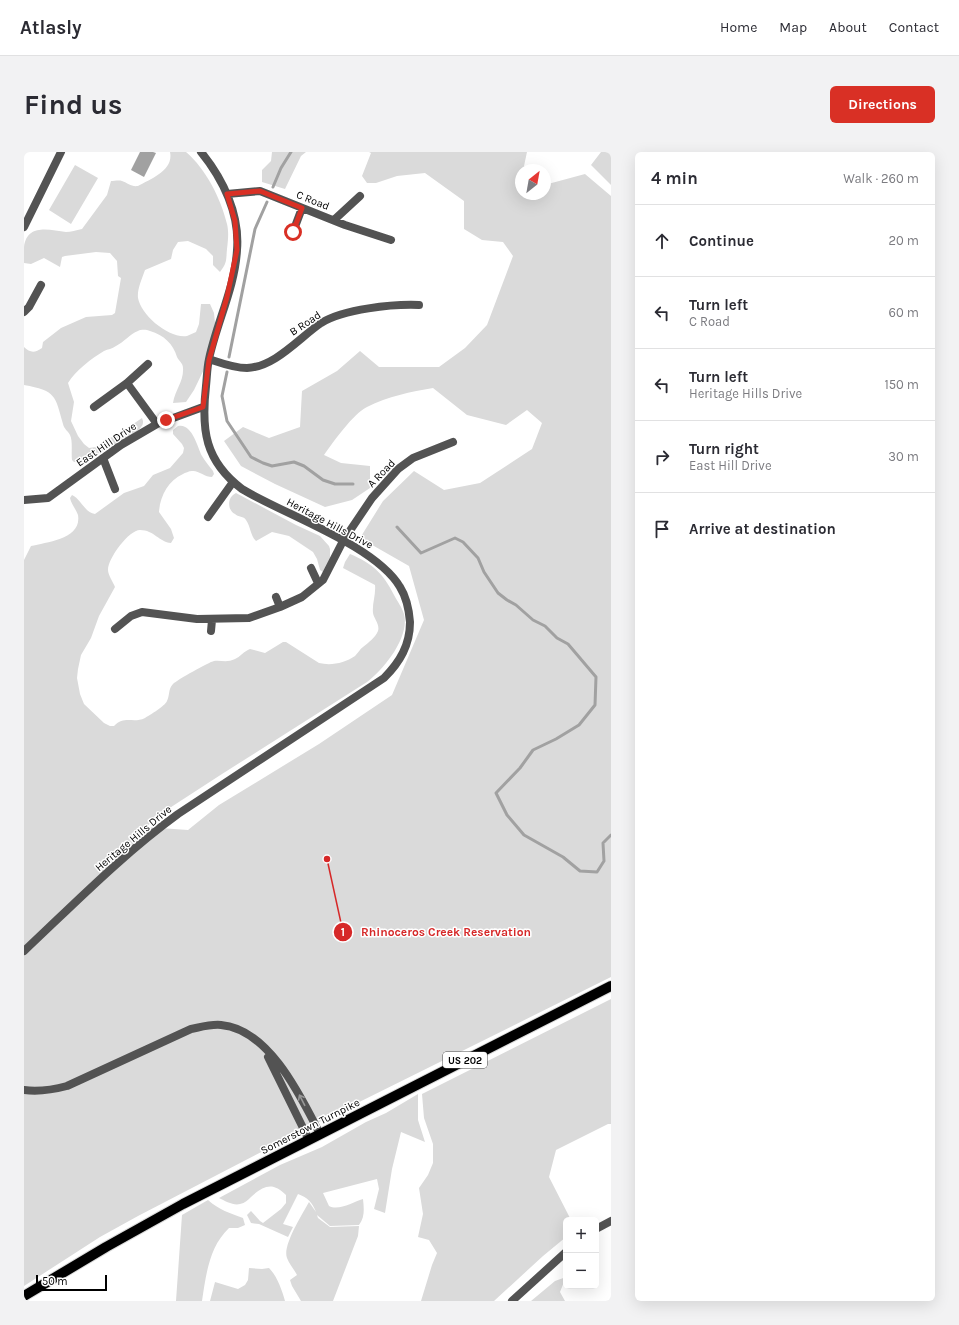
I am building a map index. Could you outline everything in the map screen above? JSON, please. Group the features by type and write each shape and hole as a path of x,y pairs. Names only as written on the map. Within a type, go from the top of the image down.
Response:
{"main road":[{"name":"Somerstown Turnpike","path":"24,1296 106,1247 183,1204 611,986"}],"street":[{"path":"24,227 61,152"},
{"name":"Heritage Hills Drive","path":"24,951 121,860 160,827 384,678 402,657 407,644 410,630 406,600 400,587 391,575 379,564 343,541 252,495 233,482 215,460 209,448 205,435 203,407 209,360 227,297 237,250 235,221 227,194 214,168 201,152"},
{"name":"C Road","path":"227,194 260,191 334,220 391,240"},
{"path":"334,220 360,196"},
{"path":"293,232 302,208"},
{"path":"24,312 29,307 41,285"},
{"name":"B Road","path":"209,360 237,367 248,368 266,364 322,322 363,309 406,304 419,305"},
{"path":"94,407 127,383 148,364"},
{"path":"127,383 157,424"},
{"name":"East Hill Drive","path":"24,500 48,498 121,445 157,424 203,407"},
{"name":"A Road","path":"115,629 141,608 197,619 212,620 249,618 302,597 322,580 343,541 372,498 398,469 413,458 453,442"},
{"path":"103,458 115,489"},
{"path":"208,517 233,482"},
{"path":"310,568 318,584"},
{"path":"276,597 280,607"},
{"path":"211,631 212,620"},
{"path":"24,1090 36,1092 50,1091 67,1086 173,1036 191,1029 222,1025 237,1029 250,1036 275,1059 295,1086 320,1134"},
{"path":"263,1047 309,1140"},
{"path":"599,1228 611,1221"},
{"path":"512,1301 565,1253"}],"shaded area":[{"path":"140,152 156,153 144,177 131,170"},
{"path":"170,152 186,152 200,167 212,185 221,205 228,227 226,262 220,272 213,265 213,256 206,249 188,241 178,242 173,250 171,259 145,270 139,288 138,298 144,312 150,318 164,330 180,336 187,336 196,332 199,324 201,304 210,304 214,313 215,323 209,359 194,390 186,402 173,403 181,381 183,366 173,348 160,335 147,330 140,330 113,348 104,351 89,361 79,369 68,383 74,402 71,421 78,436 84,444 89,448 96,447 142,418 143,423 137,431 121,442 88,458 74,462 72,460 71,438 65,429 56,400 48,392 24,385 24,347 33,352 37,351 42,348 43,342 61,328 86,317 112,315 115,313 121,278 118,276 117,261 110,253 96,252 65,256 62,257 60,267 44,258 31,264 24,263 24,247 26,239 34,231 46,230 66,232 82,229 107,195 111,181 121,181 138,186 155,177 165,169 169,164"},
{"path":"272,152 306,152 301,156 285,189 262,182 262,170 271,161"},
{"path":"369,152 527,152 524,164 515,164 515,200 551,200 551,183 585,174 611,196 611,977 323,1120 138,1216 100,1237 24,1286 24,560 31,546 62,538 75,529 78,523 78,515 70,498 72,495 88,511 95,514 124,493 144,486 153,475 170,468 183,453 184,448 173,434 173,430 178,426 187,428 196,441 202,456 213,471 214,474 212,477 194,471 187,472 173,481 163,495 159,512 171,529 174,538 171,543 163,541 149,532 140,530 135,531 125,539 111,559 108,572 115,587 99,616 91,638 81,655 77,678 80,694 84,704 104,723 110,726 114,726 125,720 141,720 145,718 166,703 170,688 176,682 211,662 232,660 250,649 265,653 283,642 286,642 319,663 324,664 338,663 355,656 374,638 378,631 378,624 373,613 375,585 343,568 350,554 371,566 381,575 401,606 405,623 403,632 394,652 374,676 367,682 165,811 146,827 188,830 219,805 319,744 392,695 424,620 409,566 360,538 383,501 414,471 444,490 480,483 532,449 542,423 527,410 506,425 467,415 433,388 383,400 367,407 356,415 344,428 324,455 341,463 370,466 370,488 352,500 325,507 275,484 241,466 224,441 243,427 269,438 300,427 302,391 337,371 360,351 379,367 439,367 465,348 487,325 513,256 503,242 482,240 464,229 464,201 425,173 397,176 376,183 367,183 362,176 371,153"},
{"path":"601,152 611,152 611,185 591,165"},
{"path":"75,165 98,178 71,224 49,210"},
{"path":"236,493 320,536 330,549 330,560 323,572 320,570 313,552 289,536 272,532 256,541 245,519 232,512 229,507 231,497"},
{"path":"611,999 611,1124 608,1124 556,1150 549,1177 569,1217 563,1217 563,1239 494,1301 421,1301 437,1253 429,1240 418,1237 423,1214 419,1188 428,1175 433,1163 433,1144 424,1118 422,1094"},
{"path":"418,1094 418,1120 425,1142 401,1132 392,1169 385,1213 374,1209 379,1189 377,1179 323,1193 329,1206 333,1207 346,1206 363,1199 363,1216 359,1225 330,1226 317,1215 318,1218 330,1227 359,1226 358,1236 333,1301 301,1301 290,1280 297,1275 287,1258 286,1253 290,1238 309,1202 316,1212 311,1203 298,1194 283,1224 293,1227 288,1237 259,1224 251,1223 247,1215 251,1211 263,1223 281,1209 286,1203 286,1195 277,1188 264,1188 242,1204 230,1203 219,1198 280,1165 322,1147"},
{"path":"208,1200 220,1209 243,1218 245,1225 238,1228 229,1228 217,1244 205,1281 202,1301 176,1301 182,1215"},
{"path":"249,1268 269,1268 277,1279 285,1301 210,1301 215,1282 238,1289 245,1285 248,1280"},
{"path":"563,1278 563,1284 560,1292 565,1301 531,1301 555,1281"}],"waterway":[{"path":"273,187 281,168 291,152"},
{"path":"229,357 255,229 267,202"},
{"path":"227,372 222,396 227,421 251,457 272,466 294,462 304,466 323,480 335,484 353,484"},
{"path":"397,527 421,553 455,538 463,542 478,558 484,572 498,593 516,605 533,620 545,626 557,638 568,644 596,677 595,705 579,725 556,739 533,750 520,768 496,793 507,815 524,835 563,857 580,871 597,872 604,861 603,843 611,835"}],"place":[{"name":"Rhinoceros Creek Reservation","path":"327,859"}],"route":[{"path":"166,420 203,407 209,360 227,297 237,250 235,221 227,194 260,191 302,208 293,232"}]}
